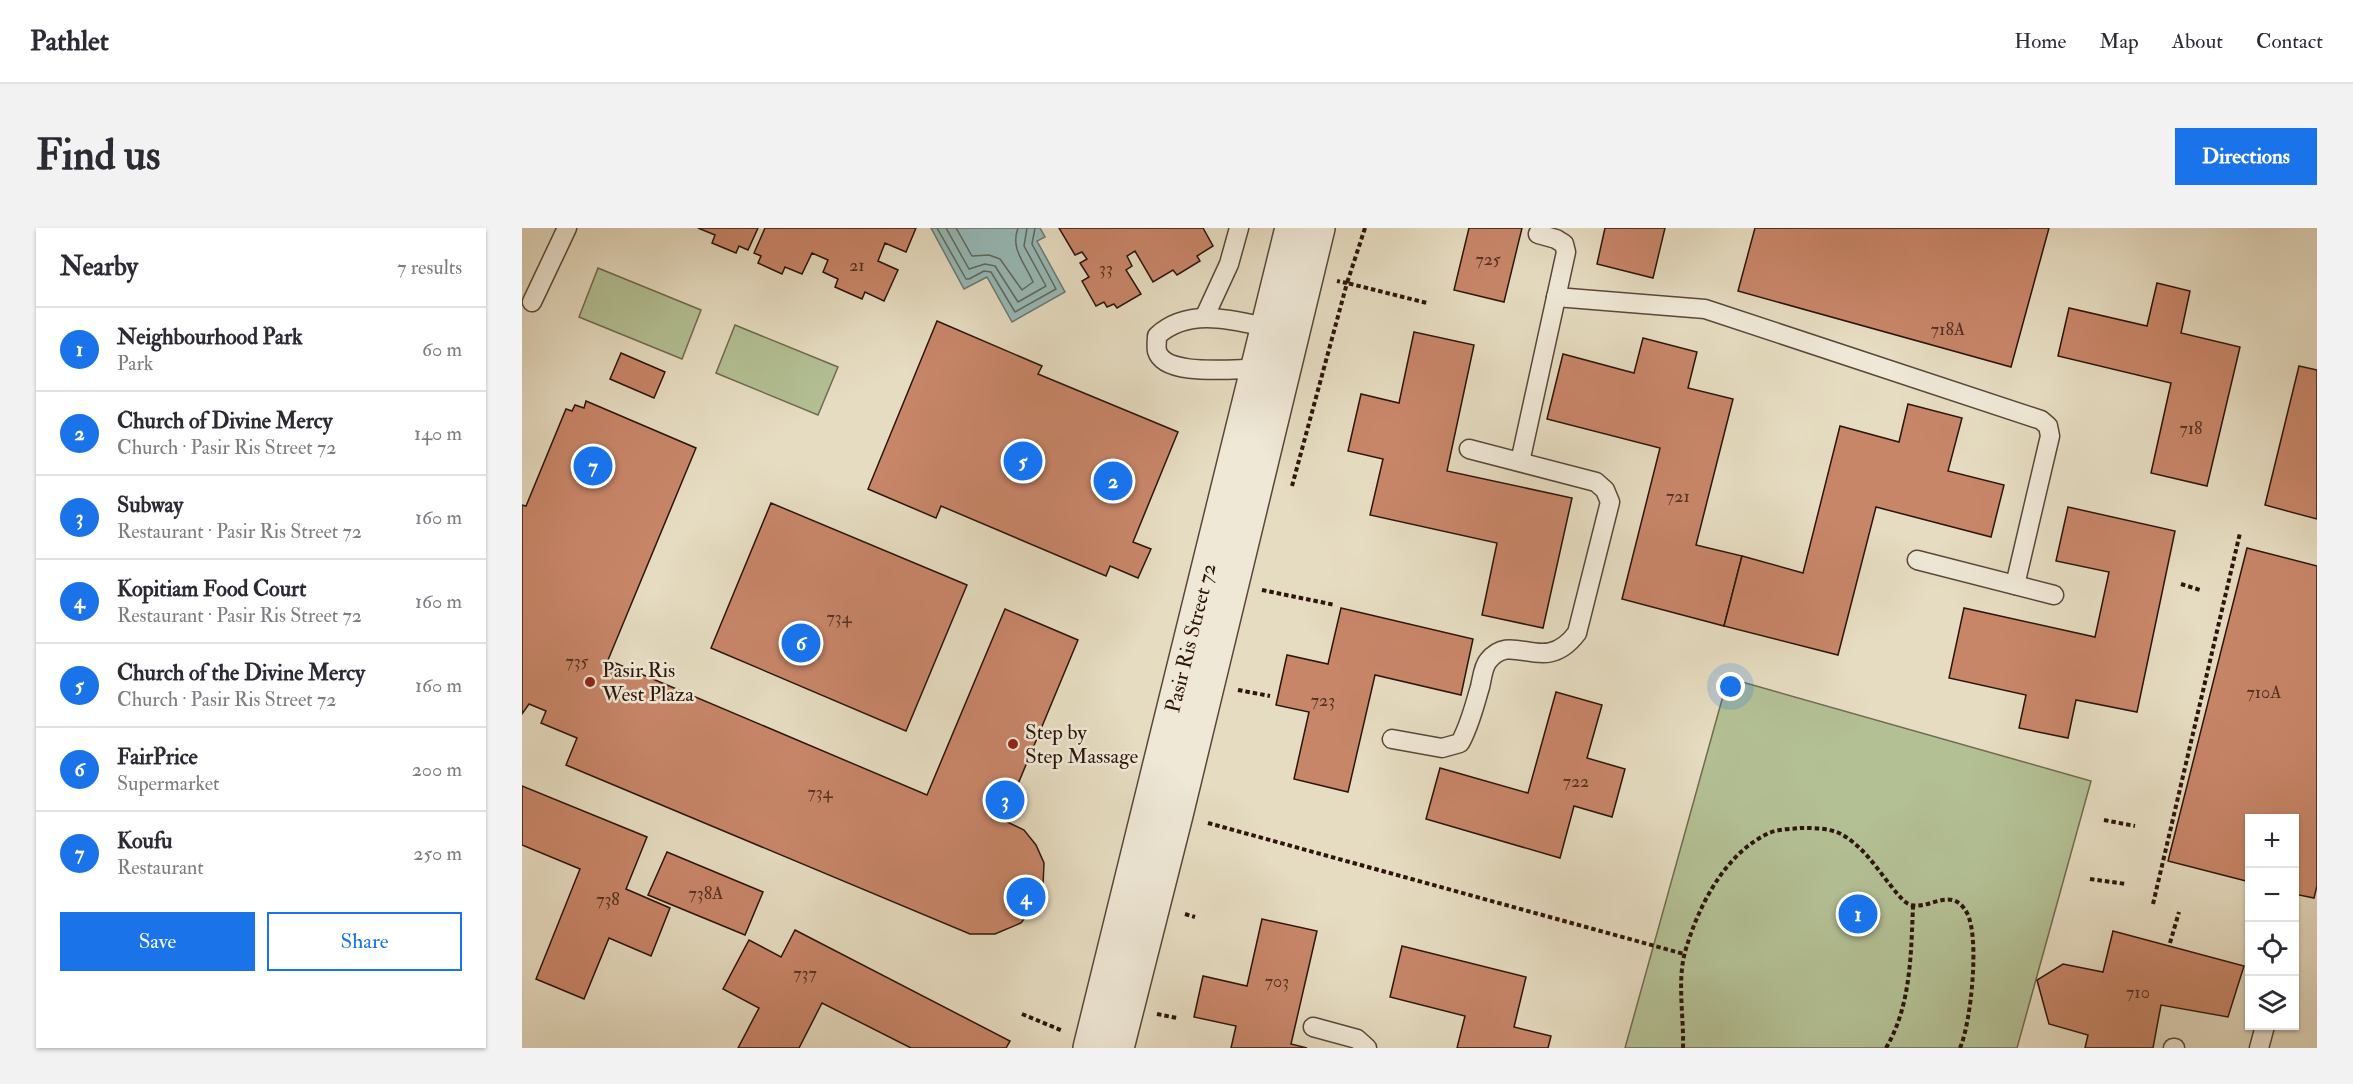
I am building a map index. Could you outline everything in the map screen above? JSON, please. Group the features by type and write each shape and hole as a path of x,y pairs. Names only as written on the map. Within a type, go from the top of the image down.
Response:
{"street":[{"name":"Pasir Ris Street 72","path":"1117,1048 1179,804 1280,330 1292,228"},
{"name":"Pasir Ris Street 72","path":"1280,330 1318,228"},
{"name":"Pasir Ris Street 72","path":"1090,1048 1271,369"}],"lane":[{"path":"532,302 567,228"},
{"path":"1205,316 1230,264 1239,228"},
{"path":"1520,462 1566,252 1564,244 1557,239 1538,234"},
{"path":"1556,297 1705,309 2041,420 2048,426 2050,436 2015,585"},
{"path":"1271,369 1182,368 1164,361 1157,351 1157,336 1167,327 1205,316 1280,330"},
{"path":"1392,739 1442,748 1460,743 1469,726 1487,662 1499,651 1513,648 1539,654 1555,653 1568,646 1577,633 1610,502 1605,490 1596,482 1469,449"},
{"path":"1917,560 2054,595"},
{"path":"1314,1027 1357,1039 1367,1048"},
{"path":"2259,1048 2264,1030"}],"path":[{"path":"1365,228 1347,283 1427,303"},
{"path":"2153,904 2240,533"},
{"path":"2181,584 2200,590"},
{"path":"1263,591 1335,605"},
{"path":"1238,690 1270,696"},
{"path":"2104,820 2135,826"},
{"path":"1206,822 1684,954"},
{"path":"1683,1048 1684,954 1703,903 1725,870 1749,846 1771,832 1817,828 1839,833 1855,844 1876,866 1904,902 1913,906 1941,900 1958,902 1967,914 1972,928 1973,971 1970,1014 1960,1048"},
{"path":"2090,879 2126,884"},
{"path":"1886,1048 1893,1036 1907,992 1912,948 1913,906"},
{"path":"2170,943 2179,912"},
{"path":"1022,1014 1056,1028"},
{"path":"1169,1016 1177,1018"}],"green space":[{"path":"598,268 701,310 682,359 579,317"},
{"path":"735,325 838,367 818,415 716,373"},
{"path":"1728,678 2091,781 2017,1048 1625,1048"}],"water":[{"path":"931,228 1040,228 1045,237 1037,241 1065,292 1012,322 987,277 964,289"}],"building":[{"path":"698,228 758,228 748,250 739,246 736,253 712,243 715,235"},
{"path":"765,228 916,228 906,252 885,243 878,261 898,270 884,301 865,292 862,299 835,287 838,279 823,272 828,260 812,253 802,274 785,267 782,274 758,263 761,256 754,253"},
{"path":"1059,228 1203,228 1213,246 1197,256 1200,261 1177,275 1173,270 1153,282 1135,251 1127,256 1132,266 1126,270 1141,294 1117,308 1114,304 1107,307 1104,302 1096,306 1082,281 1089,277 1080,263 1087,259 1082,252 1075,255"},
{"path":"1469,228 1522,228 1504,302 1454,290"},
{"path":"1605,228 1665,228 1653,278 1597,264"},
{"path":"1755,228 2049,228 2011,367 1738,291"},
{"path":"2157,283 2190,291 2181,333 2240,347 2207,486 2151,473 2171,383 2058,356 2069,308 2147,326"},
{"path":"937,321 1042,366 1038,374 1178,432 1133,542 1151,549 1138,578 1110,566 1106,576 941,506 936,518 868,489"},
{"path":"1414,332 1474,345 1447,471 1572,498 1543,628 1482,615 1497,543 1370,515 1383,459 1348,451 1361,394 1399,403"},
{"path":"1643,338 1697,352 1688,388 1733,399 1696,545 1742,556 1724,626 1622,599 1660,448 1547,419 1563,354 1634,373"},
{"path":"621,353 665,372 654,398 610,379"},
{"path":"2299,366 2317,370 2317,519 2265,505"},
{"name":"Pasir Ris West Plaza","path":"586,401 696,448 608,660 927,795 1005,609 1078,640 1003,820 1024,830 1036,845 1044,863 1043,886 1037,903 1021,923 995,934 970,934 566,765 577,738 541,723 546,711 529,704 522,714 522,505 526,506 566,409 572,411 575,405 584,408"},
{"path":"1908,404 1962,418 1948,471 2004,485 1991,537 1876,507 1838,655 1724,626 1742,556 1803,573 1840,426 1899,442"},
{"path":"771,503 967,585 906,731 711,648"},
{"path":"2068,507 2175,531 2137,712 2076,700 2068,738 2019,728 2026,695 1949,678 1964,608 2095,637 2109,572 2056,561"},
{"path":"2247,548 2317,566 2317,886 2314,898 2299,895 2299,814 2245,814 2245,881 2168,861"},
{"path":"1341,608 1473,639 1461,695 1375,675 1348,792 1294,779 1309,712 1276,705 1287,655 1328,664"},
{"path":"1556,692 1602,705 1587,758 1625,769 1612,817 1574,806 1560,858 1426,819 1440,768 1528,793"},
{"path":"522,786 647,837 626,889 670,908 651,956 609,938 584,999 536,979 580,869 522,845"},
{"path":"667,852 763,892 745,935 648,895"},
{"path":"1262,919 1317,931 1291,1044 1307,1048 1231,1048 1236,1026 1194,1017 1203,976 1247,986"},
{"path":"795,930 1010,1041 1006,1048 911,1048 822,1003 799,1048 738,1048 759,1008 723,989 749,940 781,957"},
{"path":"2113,931 2244,966 2228,1017 2161,1005 2153,1048 2085,1048 2088,1035 2049,1024 2037,980 2063,964 2103,972"},
{"path":"1402,946 1526,977 1514,1027 1551,1036 1548,1048 1457,1048 1465,1016 1390,997"}],"place":[{"name":"Church of the Divine Mercy","path":"1023,461"},
{"name":"Koufu","path":"593,466"},
{"name":"Church of Divine Mercy","path":"1113,481"},
{"name":"FairPrice","path":"801,643"},
{"name":"Pasir Ris West Plaza","path":"590,682"},
{"name":"Step by Step Massage","path":"1013,744"},
{"name":"Subway","path":"1005,800"},
{"name":"Kopitiam Food Court","path":"1026,897"},
{"name":"Neighbourhood Park","path":"1858,914"}]}
